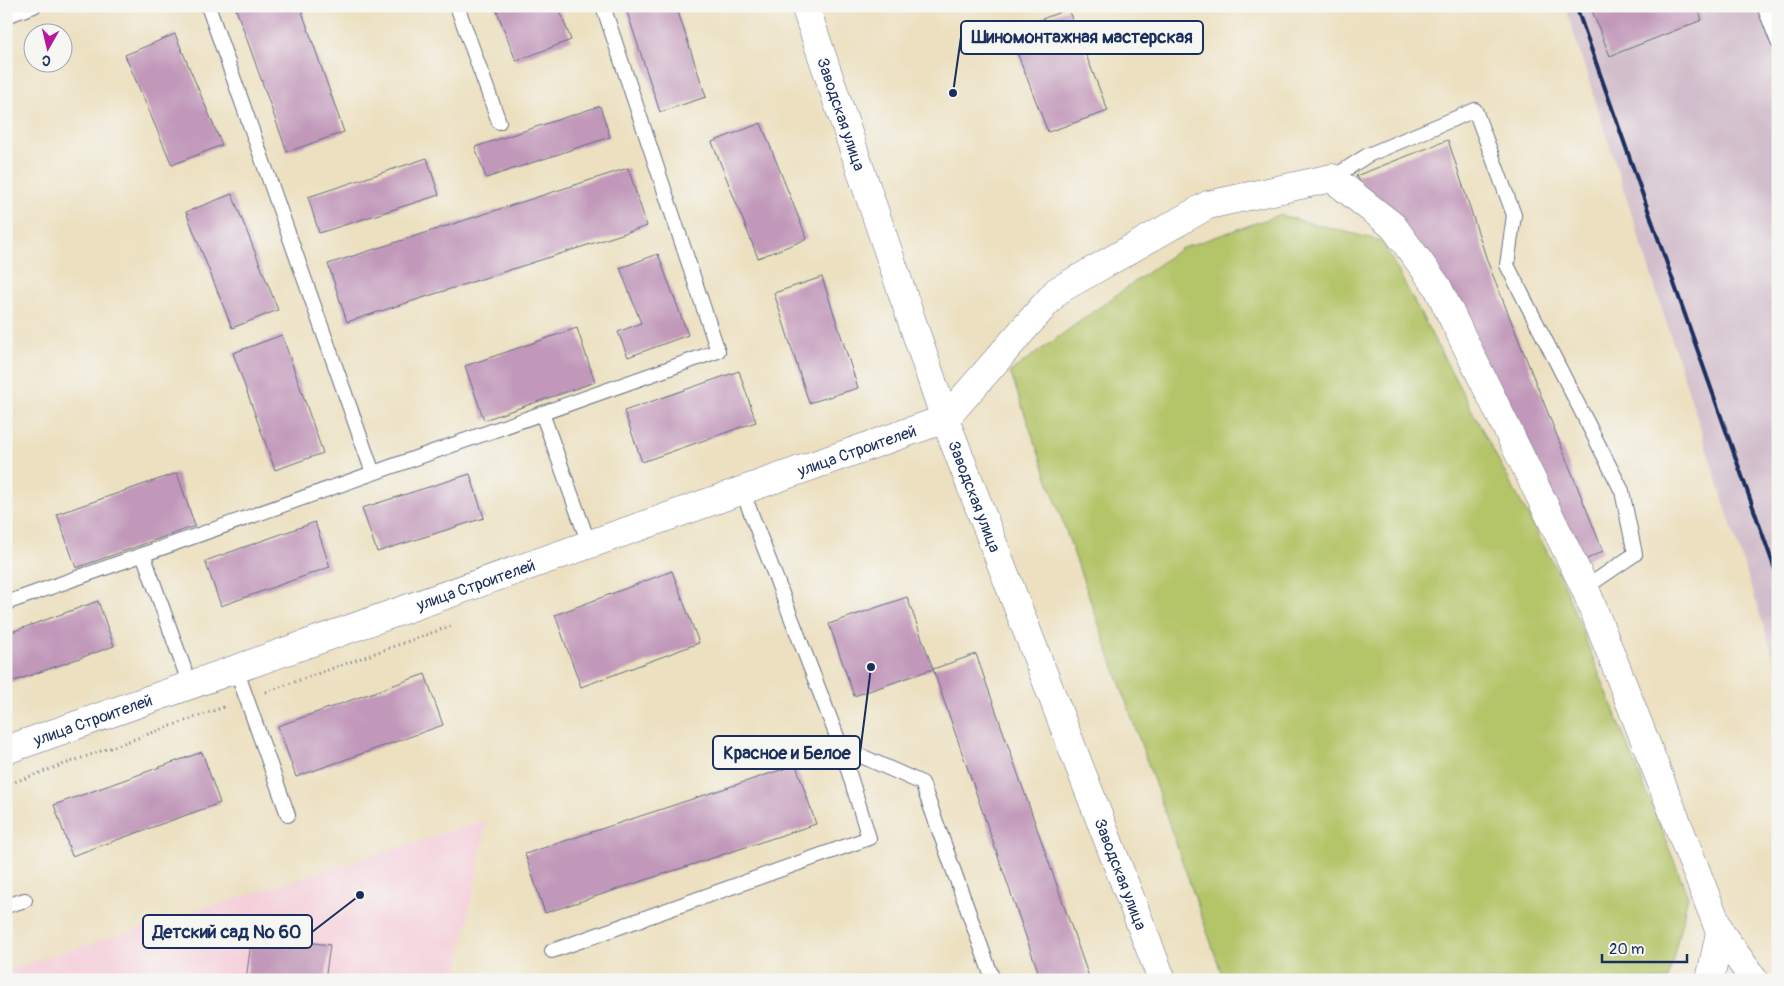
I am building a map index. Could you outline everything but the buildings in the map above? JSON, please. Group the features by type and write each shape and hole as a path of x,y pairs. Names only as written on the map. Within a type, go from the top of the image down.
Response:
{"street":[{"name":"Заводская улица","path":"805,6 944,419 1162,980"},
{"path":"944,419 1057,291 1208,205 1332,178 1393,226 1437,286 1585,588 1720,932 1754,980"},
{"name":"улица Строителей","path":"6,750 944,419"},
{"path":"1710,980 1720,932"}],"lane":[{"path":"6,16 34,6"},
{"path":"208,6 372,473"},
{"path":"457,6 499,122"},
{"path":"6,603 718,351 603,6"},
{"path":"1764,6 1778,42"},
{"path":"1332,178 1368,155 1475,110 1514,216 1507,265 1622,491 1635,554 1585,588"},
{"path":"542,413 589,544"},
{"path":"552,951 869,838 841,747 742,490"},
{"path":"143,554 190,685"},
{"path":"236,669 288,815"},
{"path":"841,747 922,783 992,980"},
{"path":"6,906 25,900"}],"path":[{"path":"6,785 453,625"}],"shaded area":[{"path":"1565,6 1778,6 1778,671"},
{"path":"487,820 456,980 6,980 6,970"}],"green space":[{"path":"1279,215 1382,241 1561,578 1688,896 1668,980 1224,980 1010,372 1180,249"}],"railway":[{"path":"1576,6 1778,578"}],"place":[{"name":"Шиномонтажная мастерская","path":"953,93"},
{"name":"Красное и Белое","path":"871,667"},
{"name":"Детский сад № 60","path":"360,895"}]}
